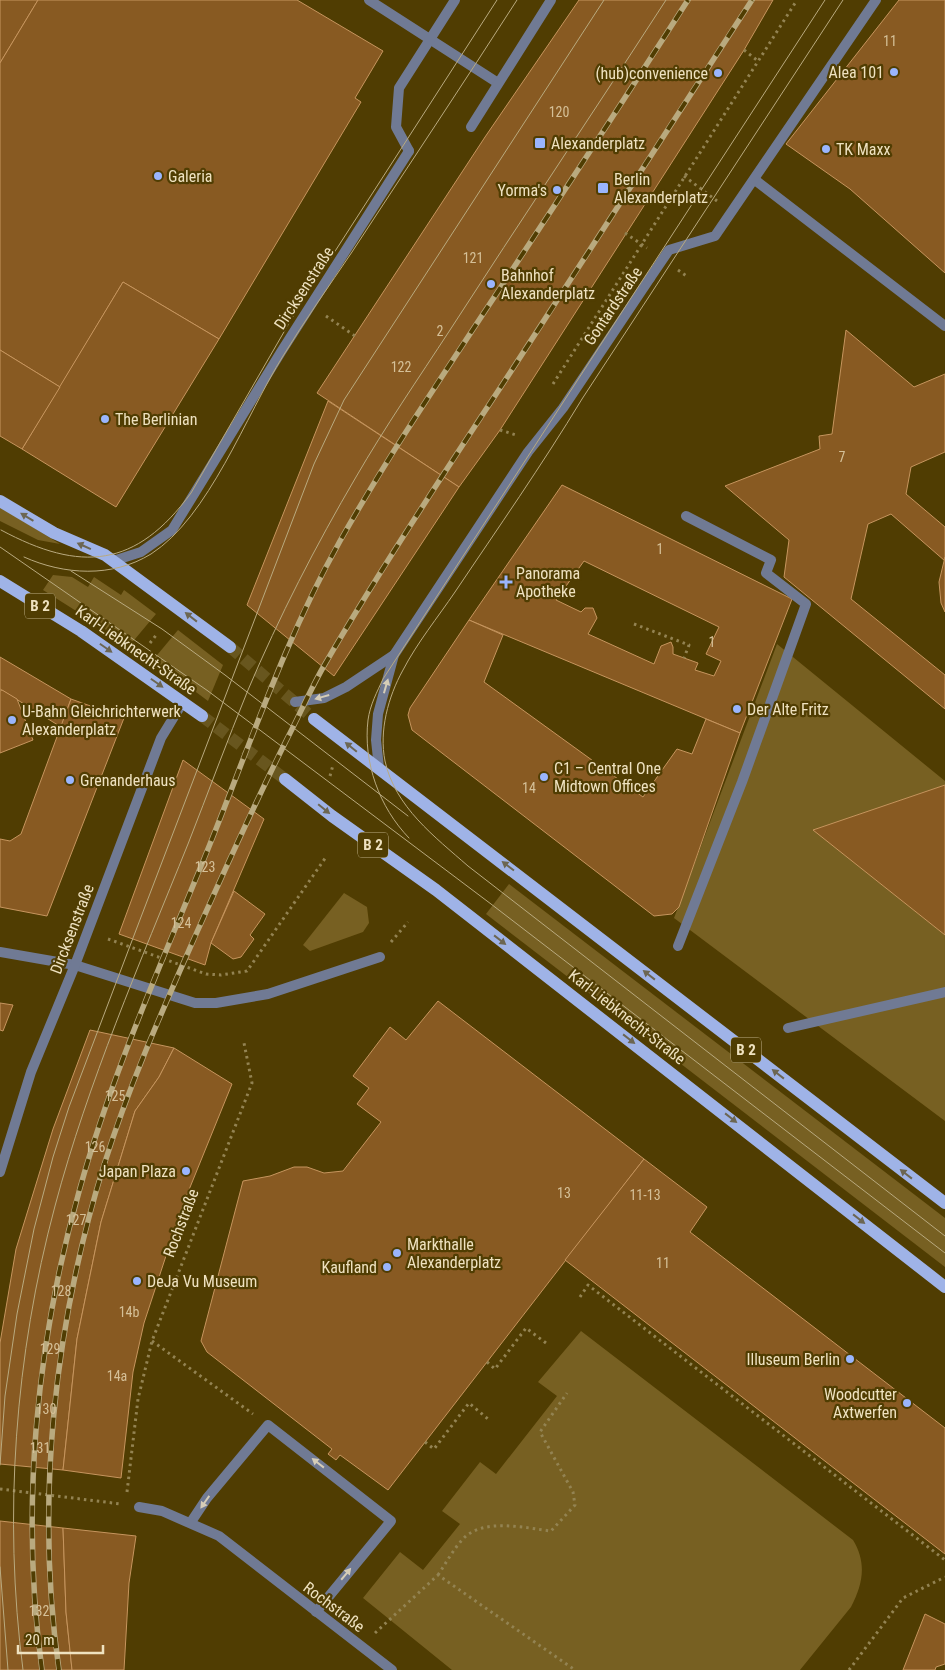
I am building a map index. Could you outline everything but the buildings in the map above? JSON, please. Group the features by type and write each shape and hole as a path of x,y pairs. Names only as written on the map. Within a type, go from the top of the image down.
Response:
{"main road":[{"path":"0,500 54,533 113,561 230,647"},
{"name":"Karl-Liebknecht-Straße","path":"0,581 81,631 202,716"},
{"name":"B 2","path":"314,719 945,1203"},
{"name":"Karl-Liebknecht-Straße","path":"285,779 332,816 436,890 945,1287"}],"street":[{"path":"369,0 498,83"},
{"name":"Dircksenstraße","path":"113,561 141,552 172,530 409,151 396,127 399,88 455,0"},
{"path":"471,127 551,0"},
{"name":"Gontardstraße","path":"379,768 376,740 378,714 394,655 528,452 563,408 669,250 715,236 876,0"},
{"path":"755,180 945,326"},
{"path":"678,946 742,782 806,604 766,573 771,560 686,516"},
{"name":"Gontardstraße","path":"295,702 324,698 346,687 394,655"},
{"name":"Dircksenstraße","path":"0,1172 31,1072 75,965 161,738 183,702"},
{"path":"0,952 75,965 194,1003 216,1003 268,994 380,957"},
{"path":"788,1028 945,992"},
{"path":"191,1522 207,1498 268,1425 391,1521 330,1592 316,1612"},
{"name":"Rochstraße","path":"139,1507 162,1511 191,1522 219,1536 392,1670"}],"path":[{"path":"551,386 797,0"},
{"path":"744,50 758,61"},
{"path":"684,176 731,212"},
{"path":"625,233 652,252"},
{"path":"678,269 688,277"},
{"path":"311,305 355,336"},
{"path":"500,430 520,437"},
{"path":"634,624 689,645 684,658"},
{"path":"150,643 157,634"},
{"path":"330,776 333,765"},
{"path":"108,939 206,974 221,975 247,971 326,857"},
{"path":"380,957 408,922"},
{"name":"Rochstraße","path":"126,1505 138,1399 152,1341 252,1083 244,1043"},
{"path":"580,1297 588,1285 945,1560"},
{"path":"487,1362 495,1369 526,1328 546,1343"},
{"path":"152,1341 268,1425"},
{"path":"361,1646 438,1575 463,1538 480,1528 500,1526 551,1531 575,1505 573,1492 540,1432 567,1393"},
{"path":"425,1442 434,1449 469,1403 488,1419"},
{"path":"0,1489 139,1507"},
{"path":"438,1575 575,1670"},
{"path":"849,1670 903,1598 945,1577"}],"shaded area":[{"path":"0,507 60,544 38,540 0,521"},
{"path":"53,575 72,577 88,587 94,577 121,595 124,590 156,614 130,645 43,590"},
{"path":"178,630 223,665 208,701 153,660"},
{"path":"777,644 945,781 945,785 814,830 945,935 945,1121 674,918"},
{"path":"509,884 945,1218 945,1267 486,914"},
{"path":"344,893 367,907 369,923 363,932 310,951 303,945"},
{"path":"581,1331 853,1540 862,1565 861,1582 855,1598 851,1607 800,1670 452,1670 363,1598 400,1552 423,1570 460,1524 442,1511 480,1462 496,1474 557,1396 538,1382"}],"tunnel":[{"path":"230,647 314,719"},
{"path":"202,716 285,779"}],"tram line":[{"path":"1,530 30,544 57,553 82,557 105,556 128,549 149,536 170,518 191,493 292,318 497,0"},
{"path":"24,557 55,568 71,570 88,571 120,567 136,562 151,554 172,537 191,516 225,463 291,343 517,0"},
{"path":"0,1465 5,1396 17,1314 34,1229 53,1157 69,1107 314,464 344,400 604,0"},
{"path":"23,1670 17,1612 14,1495 16,1436 30,1320 41,1262 68,1160 116,1023 248,690 272,635 312,555 390,421 666,0"},
{"path":"409,838 398,826 382,798 375,783 368,752 369,714 383,679 825,0"},
{"path":"843,0 536,472 415,650 398,680 389,703 384,726 383,750 390,778 407,807 430,832 468,866 945,1236"},
{"path":"0,547 208,691 491,904 945,1253"},
{"path":"71,571 162,629 225,675 408,816"},
{"path":"0,1567 8,1670"}],"railway":[{"path":"42,1670 32,1549 36,1427 43,1366 52,1306 80,1188 93,1144 124,1057 286,652 340,541 412,423 688,0"},
{"path":"59,1670 52,1607 49,1543 54,1415 61,1352 72,1288 104,1165 147,1047 241,835 325,664 413,522 752,0"}],"place":[{"name":"Alea 101","path":"894,72"},
{"name":"(hub)convenience","path":"718,73"},
{"name":"Alexanderplatz","path":"540,143"},
{"name":"TK Maxx","path":"826,149"},
{"name":"Galeria","path":"158,176"},
{"name":"Berlin Alexanderplatz","path":"603,188"},
{"name":"Yorma's","path":"557,190"},
{"name":"Bahnhof Alexanderplatz","path":"491,284"},
{"name":"The Berlinian","path":"105,419"},
{"name":"Panorama Apotheke","path":"506,582"},
{"name":"Der Alte Fritz","path":"737,709"},
{"name":"U-Bahn Gleichrichterwerk Alexanderplatz","path":"12,720"},
{"name":"C1 – Central One Midtown Offices","path":"544,777"},
{"name":"Grenanderhaus","path":"70,780"},
{"name":"Japan Plaza","path":"186,1171"},
{"name":"Markthalle Alexanderplatz","path":"397,1253"},
{"name":"Kaufland","path":"387,1267"},
{"name":"DeJa Vu Museum","path":"137,1281"},
{"name":"Illuseum Berlin","path":"850,1359"},
{"name":"Woodcutter Axtwerfen","path":"907,1403"}]}
